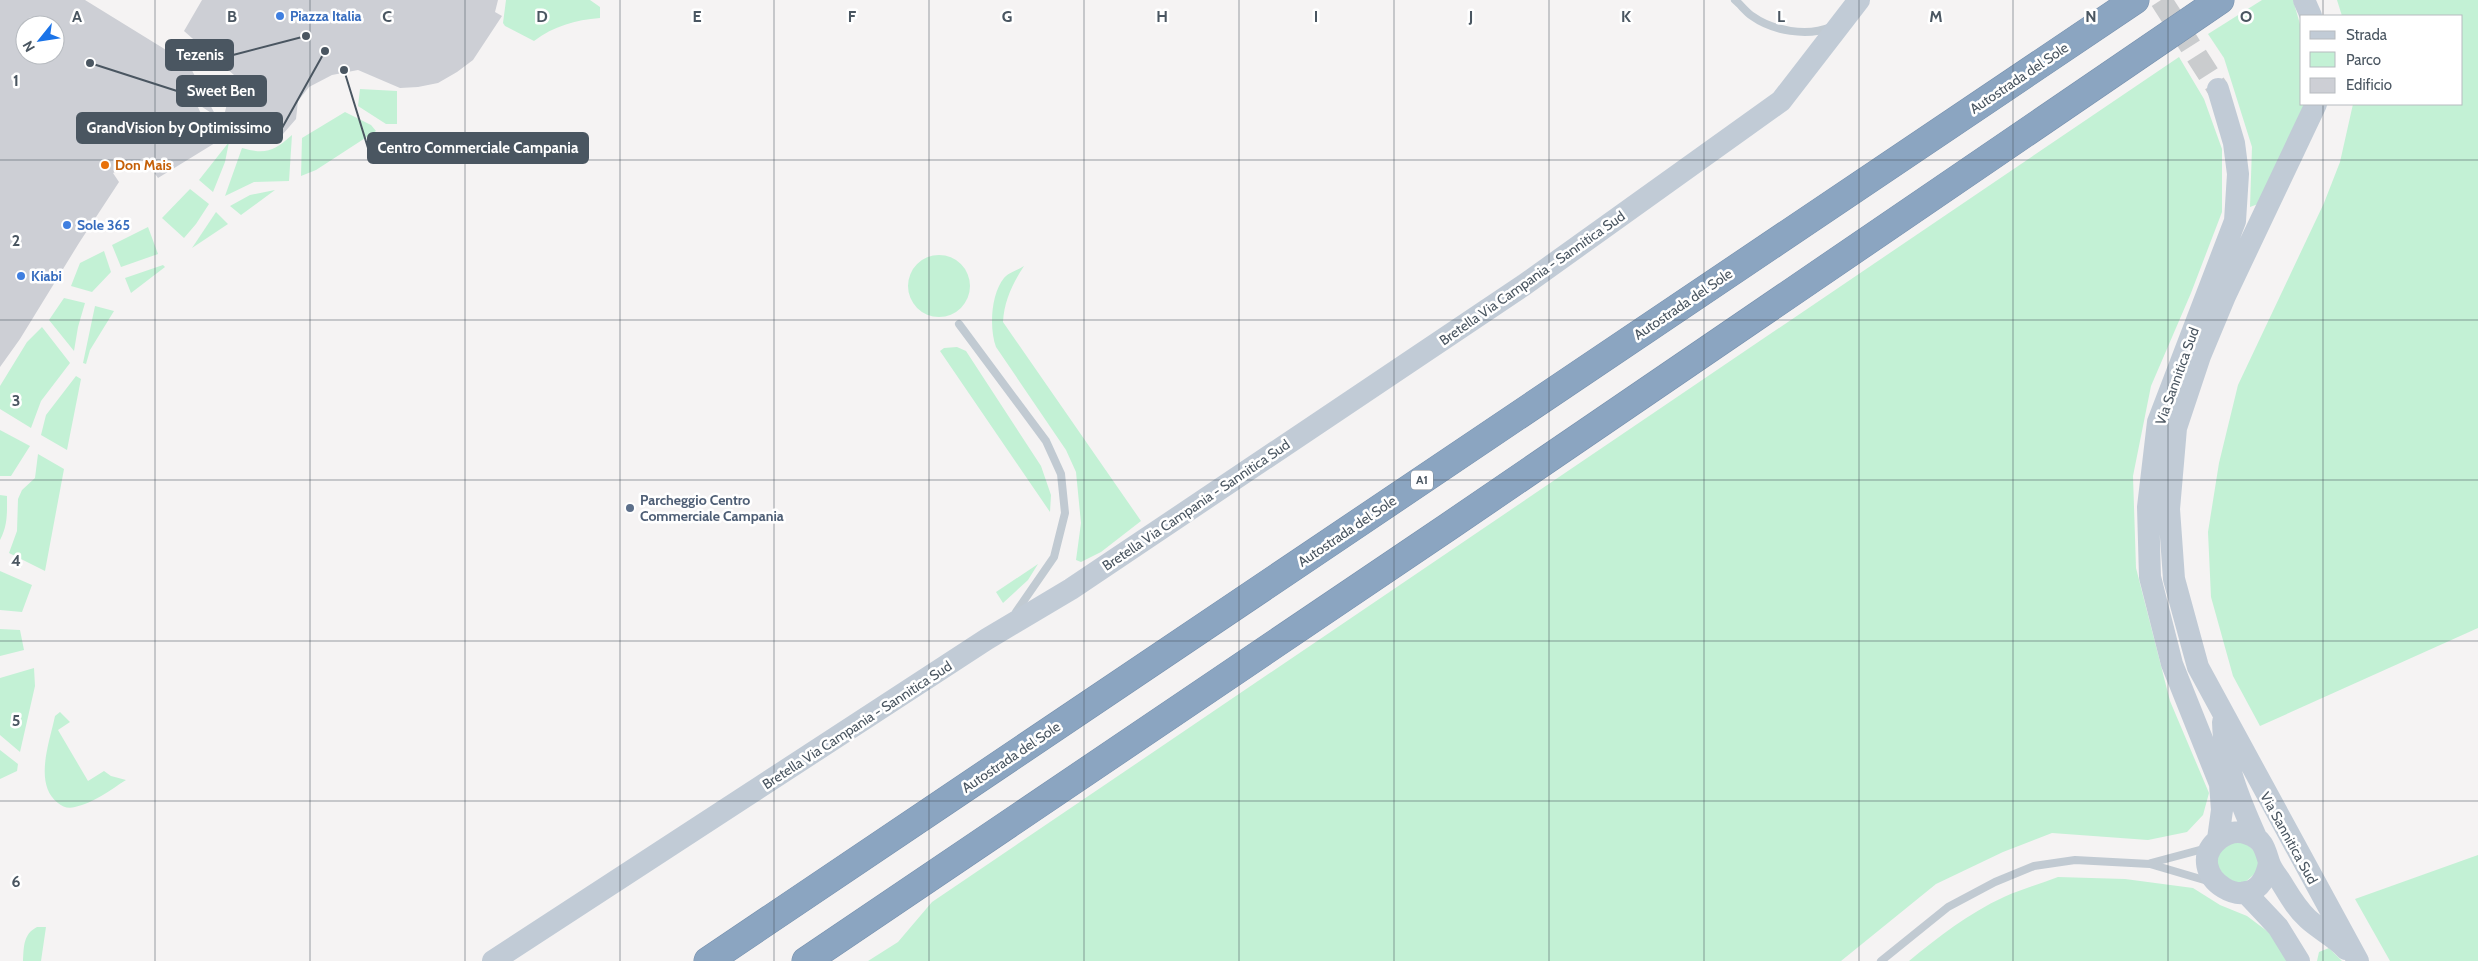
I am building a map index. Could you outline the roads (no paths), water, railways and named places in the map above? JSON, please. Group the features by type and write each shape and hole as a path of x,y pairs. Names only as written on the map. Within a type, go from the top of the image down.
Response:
{"highway":[{"name":"Autostrada del Sole","path":"708,961 2135,0"},
{"path":"806,961 1448,527 2220,0"}],"street":[{"name":"Bretella Via Campania - Sannitica Sud","path":"492,961 988,639 1071,589 1524,285 1781,102 1859,0"},
{"path":"2304,0 2310,15"},
{"name":"Via Sannitica Sud","path":"2217,884 2211,876 2208,867 2222,810 2220,784 2172,664 2150,577 2148,507 2158,422 2235,221 2238,174 2234,142 2218,89"},
{"name":"Via Sannitica Sud","path":"2316,105 2225,296 2200,356 2176,428 2168,509 2174,579 2198,667 2358,961"},
{"name":"Via Sannitica Sud","path":"2222,714 2225,757 2240,802 2256,837 2263,844 2269,863 2295,905 2313,923 2338,940 2358,961"},
{"name":"Via Sannitica Sud","path":"2215,843 2237,832 2256,837"},
{"path":"2217,884 2235,893 2255,889 2262,882 2269,863"},
{"path":"2245,892 2278,927 2299,961"}],"lane":[{"path":"1735,0 1753,17 1776,27 1800,32 1822,30 1842,22"},
{"path":"959,324 1046,441 1061,474 1065,512 1054,557 1020,607 988,639"},
{"path":"2150,864 2215,843"},
{"path":"1881,961 1948,907 1995,882 2034,866 2075,860 2150,864 2217,884"}],"tunnel":[{"path":"2161,0 2218,89"}],"place":[{"name":"Piazza Italia","path":"280,16"},
{"name":"Tezenis","path":"306,36"},
{"name":"GrandVision by Optimissimo","path":"325,51"},
{"name":"Sweet Ben","path":"90,63"},
{"name":"Centro Commerciale Campania","path":"344,70"},
{"name":"Don Mais","path":"105,165"},
{"name":"Sole 365","path":"67,225"},
{"name":"Kiabi","path":"21,276"},
{"name":"Parcheggio Centro Commerciale Campania","path":"630,508"}]}
